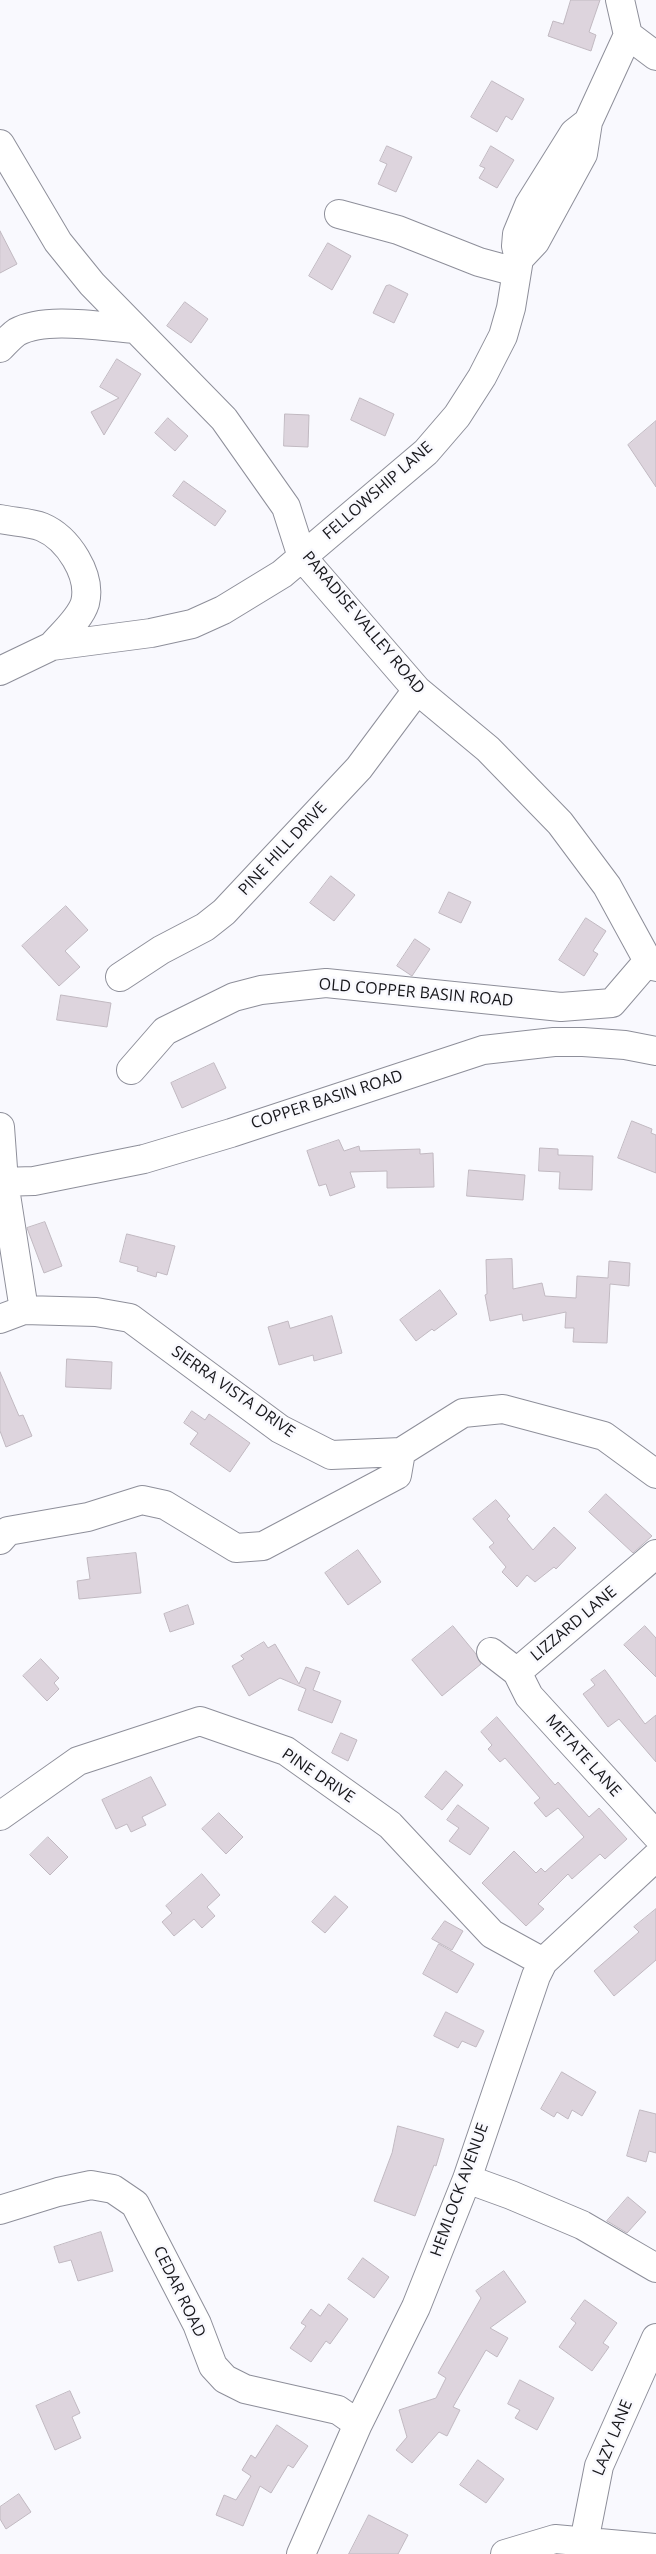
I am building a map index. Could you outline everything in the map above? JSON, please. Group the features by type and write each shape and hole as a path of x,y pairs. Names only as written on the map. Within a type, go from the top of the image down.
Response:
{"street":[{"path":"339,214 398,230 479,262 518,266 535,242 583,154 588,122 628,35 620,0"},
{"path":"628,35 656,56"},
{"name":"PARADISE VALLEY ROAD","path":"0,144 58,242 92,284 224,419 286,507 302,556 417,690 488,749 560,823 606,886 652,964"},
{"name":"FELLOWSHIP LANE","path":"52,646 151,633 192,624 223,610 282,574 426,452 457,416 482,377 502,336 511,308 518,266"},
{"path":"0,348 17,332 38,326 68,325 136,329"},
{"path":"0,519 42,527 61,540 76,560 87,584 84,605 52,646 0,671"},
{"name":"PINE HILL DRIVE","path":"120,977 161,950 205,927 224,912 359,768 417,690"},
{"name":"OLD COPPER BASIN ROAD","path":"131,1070 165,1031 234,996 261,990 326,983 561,1007 612,1003 652,964"},
{"name":"COPPER BASIN ROAD","path":"2,1182 34,1181 144,1158 231,1133 483,1050 554,1042 583,1042 625,1044 656,1051"},
{"path":"0,1127 2,1182 12,1315"},
{"name":"SIERRA VISTA DRIVE","path":"12,1315 96,1312 130,1318 280,1429 331,1455 401,1452 463,1413 503,1409 604,1436 656,1474"},
{"path":"0,1540 8,1531 88,1517 142,1500 165,1504 236,1548 263,1546 397,1475 401,1452"},
{"name":"LIZZARD LANE","path":"492,1652 517,1672 656,1554"},
{"name":"METATE LANE","path":"517,1672 528,1696 656,1836"},
{"name":"PINE DRIVE","path":"0,1816 78,1761 200,1721 286,1751 390,1825 492,1934 543,1962"},
{"name":"HEMLOCK AVENUE","path":"301,2554 358,2424 416,2307 467,2179 536,1976 543,1962 656,1857"},
{"path":"467,2179 582,2225 656,2268"},
{"name":"CEDAR ROAD","path":"0,2210 58,2192 91,2185 113,2189 135,2204 197,2324 213,2366 225,2379 246,2389 338,2410 358,2424"},
{"name":"LAZY LANE","path":"584,2542 598,2466 656,2338"},
{"path":"505,2554 556,2539 656,2548"}],"building":[{"path":"571,0 600,0 589,32 596,35 591,51 548,36 553,21 563,24"},
{"path":"492,81 524,99 512,120 506,116 497,132 471,117"},
{"path":"387,146 412,157 396,192 378,184 387,164 380,161"},
{"path":"491,146 514,160 497,188 479,178 485,168 480,166"},
{"path":"0,231 17,264 0,273"},
{"path":"328,243 351,256 332,290 309,276"},
{"path":"390,285 408,294 394,323 373,313 386,286"},
{"path":"185,302 208,319 191,343 167,326"},
{"path":"117,359 141,374 104,435 91,412 119,398 100,387"},
{"path":"360,398 394,414 385,436 351,420"},
{"path":"285,414 309,415 308,447 284,446"},
{"path":"168,418 188,436 175,451 155,433"},
{"path":"656,421 656,487 628,445"},
{"path":"184,481 226,511 215,526 173,496"},
{"path":"331,876 355,895 334,921 310,903"},
{"path":"449,892 471,902 461,923 439,913"},
{"path":"66,906 88,930 65,951 80,967 59,986 22,946"},
{"path":"586,918 606,931 593,951 598,954 584,976 559,960"},
{"path":"415,939 430,949 412,976 397,966"},
{"path":"61,995 111,1003 107,1027 57,1020"},
{"path":"214,1063 226,1088 182,1108 171,1083"},
{"path":"632,1121 652,1129 651,1133 656,1135 656,1173 618,1158"},
{"path":"339,1140 344,1151 359,1146 360,1151 420,1149 420,1154 433,1153 434,1187 387,1188 387,1171 350,1172 355,1187 330,1196 326,1184 319,1186 307,1151"},
{"path":"540,1148 558,1149 558,1155 593,1156 592,1190 559,1189 560,1172 539,1171"},
{"path":"469,1170 525,1175 523,1200 467,1196"},
{"path":"45,1222 62,1266 44,1273 27,1228"},
{"path":"127,1234 175,1246 167,1275 157,1272 156,1277 137,1271 138,1267 120,1262"},
{"path":"512,1259 513,1289 542,1283 545,1296 576,1298 577,1276 608,1278 609,1261 630,1263 629,1286 610,1284 607,1343 573,1342 574,1328 565,1328 566,1312 523,1321 522,1314 490,1321 485,1295 487,1294 486,1260"},
{"path":"440,1290 457,1314 434,1331 432,1329 416,1341 400,1320"},
{"path":"332,1316 342,1353 314,1361 313,1355 279,1365 268,1327 288,1321 290,1328"},
{"path":"67,1359 112,1362 111,1389 66,1387"},
{"path":"0,1372 19,1416 23,1415 32,1436 6,1447 0,1431"},
{"path":"192,1411 205,1420 209,1414 250,1443 230,1472 190,1444 198,1433 184,1423"},
{"path":"606,1494 652,1536 633,1553 589,1512"},
{"path":"496,1500 510,1516 507,1519 533,1550 554,1527 576,1548 556,1569 554,1567 535,1582 527,1575 517,1587 502,1572 506,1567 489,1547 494,1543 473,1519"},
{"path":"358,1550 381,1582 348,1605 325,1573"},
{"path":"136,1553 141,1593 79,1599 77,1581 90,1579 87,1558"},
{"path":"188,1605 194,1624 170,1632 164,1614"},
{"path":"453,1626 476,1654 481,1664 442,1696 412,1660"},
{"path":"645,1626 656,1638 656,1677 624,1645"},
{"path":"264,1642 268,1648 275,1644 299,1684 306,1667 320,1672 313,1690 341,1701 332,1723 298,1710 306,1689 280,1678 249,1696 232,1666 244,1659 241,1656"},
{"path":"41,1659 59,1678 54,1683 59,1689 47,1701 23,1676"},
{"path":"605,1670 645,1724 656,1715 656,1762 619,1719 608,1727 583,1694 595,1685 591,1680"},
{"path":"497,1717 555,1785 558,1782 589,1817 599,1808 627,1839 605,1859 600,1854 572,1879 568,1874 538,1904 544,1909 526,1926 482,1883 514,1851 536,1873 541,1868 545,1872 584,1837 558,1808 546,1817 534,1803 540,1798 505,1758 500,1762 488,1749 492,1745 481,1732"},
{"path":"341,1733 357,1740 348,1761 332,1753"},
{"path":"446,1771 463,1785 442,1810 425,1797"},
{"path":"151,1777 166,1805 142,1817 146,1825 131,1832 127,1824 116,1829 102,1800"},
{"path":"458,1805 489,1828 470,1855 449,1841 459,1828 447,1820"},
{"path":"219,1813 243,1837 226,1854 202,1829"},
{"path":"48,1837 68,1857 50,1875 30,1855"},
{"path":"202,1874 220,1895 207,1907 215,1916 202,1928 194,1919 174,1936 162,1922 172,1913 166,1906"},
{"path":"335,1896 348,1907 325,1933 312,1922"},
{"path":"656,1909 656,1960 614,1996 594,1971 639,1932 634,1927"},
{"path":"445,1921 463,1931 452,1950 432,1939"},
{"path":"439,1944 474,1964 457,1993 423,1974"},
{"path":"446,2012 484,2031 476,2047 462,2041 458,2048 434,2036"},
{"path":"562,2072 596,2092 582,2116 572,2110 568,2119 557,2112 554,2117 541,2109"},
{"path":"640,2110 656,2114 656,2153 649,2151 646,2162 627,2156"},
{"path":"398,2126 444,2139 436,2166 434,2165 415,2216 374,2201 392,2153"},
{"path":"628,2197 646,2212 627,2233 607,2221"},
{"path":"101,2232 113,2271 78,2281 71,2260 59,2263 54,2247"},
{"path":"363,2258 389,2277 374,2298 348,2279"},
{"path":"504,2271 526,2302 490,2328 508,2338 497,2357 486,2350 453,2407 460,2410 447,2436 439,2432 412,2463 396,2450 407,2437 399,2410 436,2398 446,2378 438,2373 481,2298 476,2291"},
{"path":"585,2300 617,2323 603,2343 609,2347 592,2371 559,2347 576,2323 571,2319"},
{"path":"329,2304 348,2319 330,2344 326,2341 311,2362 290,2348 306,2326 301,2323 311,2309 320,2316"},
{"path":"520,2380 554,2398 537,2430 515,2418 520,2410 508,2404"},
{"path":"70,2391 80,2413 72,2417 81,2438 55,2450 36,2406"},
{"path":"277,2425 308,2446 293,2468 288,2465 271,2493 260,2486 243,2526 216,2515 224,2495 236,2500 251,2476 242,2470 251,2455 255,2458"},
{"path":"478,2460 504,2479 486,2503 460,2485"},
{"path":"19,2494 31,2512 6,2529 0,2519 0,2507"},
{"path":"369,2515 408,2535 398,2554 349,2554"}]}
